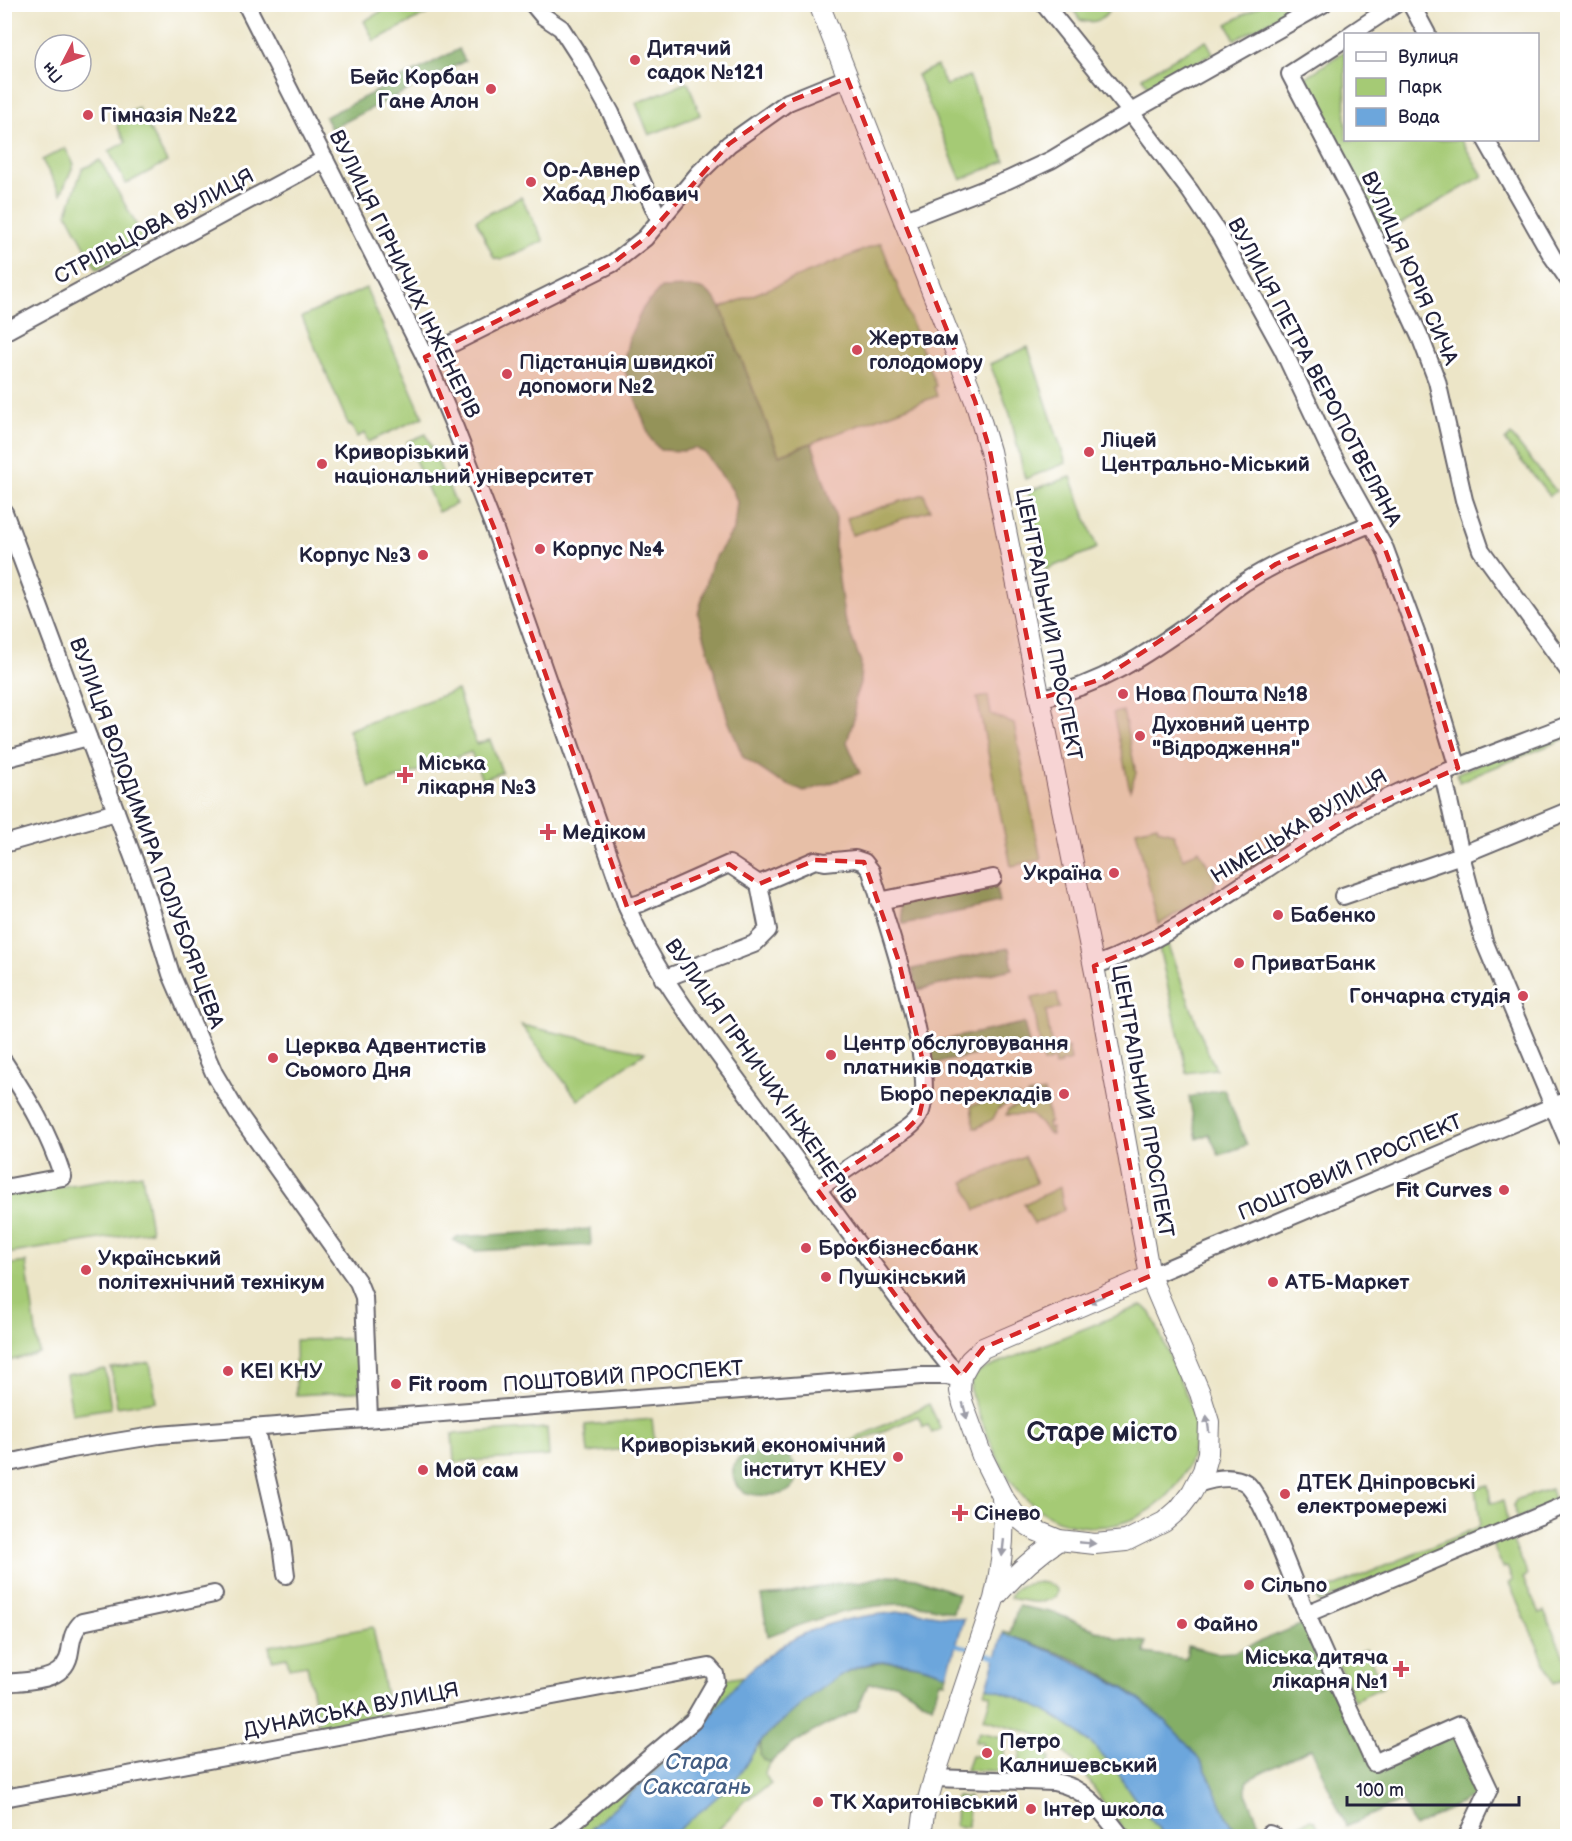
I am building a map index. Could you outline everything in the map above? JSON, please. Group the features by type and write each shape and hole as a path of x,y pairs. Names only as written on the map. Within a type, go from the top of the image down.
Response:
{"main road":[{"name":"ЦЕНТРАЛЬНИЙ ПРОСПЕКТ","path":"819,4 975,401 990,451 1094,966 1150,1276 1200,1393 1209,1422 1208,1453 1197,1484 1173,1515 1156,1528 1136,1537 1095,1544 1059,1540 1026,1524 1002,1496"},
{"path":"921,1836 924,1814 934,1778 991,1605 1002,1554 1005,1524 1002,1496 968,1422 960,1391 961,1377 970,1360 983,1347 1150,1276"},
{"path":"991,1605 1020,1570 1043,1550 1059,1540"}],"street":[{"name":"ВУЛИЦЯ ГІРНИЧИХ ІНЖЕНЕРІВ","path":"246,4 425,357 495,530 627,907 663,979 924,1334 961,1377"},
{"name":"ВУЛИЦЯ ПЕТРА ВЕРОПОТВЕЛЯНА","path":"1044,4 1131,112 1219,234 1282,350 1332,454 1385,549 1407,609 1450,771 1461,855 1488,951 1560,1103 1568,1141"},
{"path":"903,221 1008,180 1051,160 1131,112 1323,4"},
{"path":"1352,33 1396,4"},
{"path":"1411,4 1426,33"},
{"path":"538,10 561,28 581,59 611,113 660,221"},
{"name":"ВУЛИЦЯ ЮРІЯ СИЧА","path":"1344,39 1290,74 1360,207 1421,339 1437,381 1464,500 1481,550 1568,670"},
{"path":"425,357 613,262 631,250 660,221 699,173 729,144 788,102 847,78"},
{"path":"1487,141 1552,256 1568,279"},
{"name":"СТРІЛЬЦОВА ВУЛИЦЯ","path":"4,332 325,159"},
{"name":"ВУЛИЦЯ ВОЛОДИМИРА ПОЛУБОЯРЦЕВА","path":"4,512 145,889 171,974 214,1072 237,1112 358,1282 364,1297 369,1418"},
{"path":"1039,699 1078,689 1102,679 1154,649 1244,583 1276,564 1370,524"},
{"name":"НІМЕЦЬКА ВУЛИЦЯ","path":"1094,966 1153,940 1353,815 1409,787 1568,725"},
{"path":"4,759 88,736"},
{"path":"1344,896 1461,855 1568,811"},
{"path":"4,844 116,812"},
{"path":"759,884 814,860 825,862 855,859 864,862 871,871 899,962 925,1070 923,1103 919,1117 907,1130 817,1189"},
{"path":"627,907 729,864 759,884 768,930 762,938 754,944 663,979"},
{"path":"879,901 993,878"},
{"path":"4,1062 40,1119 52,1143 63,1177 4,1188"},
{"name":"ПОШТОВИЙ ПРОСПЕКТ","path":"1150,1276 1560,1103"},
{"name":"ПОШТОВИЙ ПРОСПЕКТ","path":"4,1464 72,1449 159,1435 921,1376 961,1377"},
{"path":"255,1427 282,1544 286,1575"},
{"path":"1197,1484 1224,1478 1246,1484 1260,1501 1306,1614 1374,1762 1459,1725 1489,1789 1467,1836"},
{"path":"1306,1614 1568,1504"},
{"path":"4,1683 50,1677 61,1671 66,1666 74,1630 82,1622 214,1594"},
{"name":"ДУНАЙСЬКА ВУЛИЦЯ","path":"4,1798 709,1667 715,1674 716,1681 693,1721 557,1836"},
{"path":"934,1778 1049,1782 1066,1785 1082,1792 1095,1803 1121,1836"}],"highlighted area":[{"path":"847,78 975,401 990,451 1039,699 1102,679 1276,564 1370,524 1385,549 1422,649 1458,768 1353,815 1153,940 1094,966 1150,1276 983,1348 961,1376 924,1334 817,1189 907,1129 919,1117 924,1095 925,1070 899,962 864,862 815,860 759,884 729,864 627,907 495,530 425,357 613,263 645,238 729,144 788,102"}],"green space":[{"path":"394,4 444,5 374,41 364,21"},
{"path":"1111,4 1104,17 1090,22 1080,20 1070,5"},
{"path":"1263,4 1300,5 1235,40 1227,24"},
{"path":"1206,40 1213,53 1149,89 1142,77"},
{"path":"459,49 465,61 331,129 325,117"},
{"path":"1344,52 1344,141 1462,141 1483,176 1380,236 1302,80"},
{"path":"937,66 946,86 969,76 1005,161 961,180 917,75"},
{"path":"688,82 700,115 649,135 636,103"},
{"path":"138,108 167,162 126,184 109,151 126,142 117,127 121,117"},
{"path":"65,148 74,164 61,194 42,160"},
{"path":"100,160 146,242 97,269 67,213 82,169"},
{"path":"521,197 544,241 501,260 494,258 476,220"},
{"path":"881,243 936,386 934,387 937,396 779,455 721,308"},
{"path":"689,287 708,293 721,308 779,455 812,443 836,518 835,550 844,617 861,662 860,683 855,698 855,715 847,742 860,773 804,792 777,780 743,757 728,720 698,614 712,563 734,529 737,502 733,491 705,453 695,448 684,451 660,450 650,438 623,365 629,338 643,308 661,288"},
{"path":"366,288 423,417 368,442 365,433 357,437 351,425 349,426 302,317"},
{"path":"1028,347 1066,463 1025,479 1010,414 990,364"},
{"path":"426,434 456,504 438,512 407,442"},
{"path":"1511,435 1556,491 1550,496 1505,441"},
{"path":"1071,477 1097,548 1045,570 1028,491"},
{"path":"924,494 930,510 852,535 847,518"},
{"path":"457,690 476,744 490,740 502,772 482,780 471,752 370,788 348,730"},
{"path":"988,696 991,714 1014,724 1041,860 1011,866 977,698"},
{"path":"1123,711 1136,773 1130,790 1113,713"},
{"path":"1567,730 1567,738 1459,782 1457,773"},
{"path":"1379,785 1381,791 1313,825 1245,873 1242,868 1311,820"},
{"path":"1157,825 1158,829 1173,833 1183,859 1199,850 1216,880 1214,890 1158,925 1136,830"},
{"path":"995,882 999,903 903,924 899,903"},
{"path":"1166,940 1216,1069 1187,1073 1158,943"},
{"path":"1009,948 1013,969 917,990 912,969"},
{"path":"1057,993 1060,1008 1046,1011 1052,1049 1068,1047 1071,1060 1054,1066 1055,1061 1043,1062 1032,998"},
{"path":"1024,1023 1029,1044 932,1064 928,1043"},
{"path":"521,1025 645,1052 578,1100"},
{"path":"1224,1089 1247,1145 1219,1155 1209,1134 1197,1139 1189,1097"},
{"path":"1044,1092 1050,1122 1047,1123 1052,1134 1031,1115 1006,1115 1008,1110 1022,1103 1028,1095"},
{"path":"1018,1096 998,1109 993,1119 974,1128 971,1105"},
{"path":"1024,1156 1037,1183 976,1210 964,1182"},
{"path":"142,1174 151,1231 5,1254 5,1195"},
{"path":"1060,1187 1064,1210 1034,1224 1024,1204"},
{"path":"590,1229 591,1245 475,1251 453,1240 457,1237"},
{"path":"26,1262 39,1353 5,1362 5,1265"},
{"path":"1144,1306 1151,1313 1191,1408 1195,1428 1191,1457 1179,1482 1161,1502 1138,1517 1112,1525 1085,1526 1058,1520 1033,1505 1011,1481 988,1437 970,1391 972,1381 982,1370"},
{"path":"366,1338 368,1391 296,1395 295,1340"},
{"path":"150,1362 156,1401 117,1407 111,1368"},
{"path":"105,1369 111,1408 72,1414 66,1375"},
{"path":"929,1404 941,1429 932,1433 928,1425 923,1427 918,1416 846,1447 844,1444"},
{"path":"652,1419 655,1446 588,1453 585,1425"},
{"path":"547,1428 549,1456 454,1462 452,1434"},
{"path":"775,1451 788,1457 796,1467 798,1473 794,1486 784,1493 764,1495 746,1493 737,1487 733,1467 740,1457 746,1454"},
{"path":"1488,1485 1491,1503 1503,1501 1508,1523 1319,1603 1315,1595 1479,1527 1476,1488"},
{"path":"1551,1489 1555,1503 1517,1519 1513,1505 1517,1499"},
{"path":"1509,1533 1528,1575 1523,1578 1539,1613 1544,1611 1567,1664 1567,1677 1554,1683 1509,1583 1513,1581 1507,1567 1503,1568 1491,1541"},
{"path":"889,1575 916,1578 958,1594 953,1613 908,1604 867,1607 825,1617 768,1636 761,1596 786,1594"},
{"path":"1039,1582 1055,1588 1056,1596 1040,1602 1010,1598 1017,1588"},
{"path":"1018,1606 1055,1613 1118,1639 1146,1642 1145,1653 1186,1659 1188,1646 1216,1653 1234,1652 1310,1621 1374,1762 1459,1725 1489,1789 1414,1827 1402,1801 1346,1826 1311,1748 1246,1781 1246,1793 1262,1830 1274,1836 1241,1836 1224,1811 1202,1764 1178,1734 1149,1707 1101,1673 1074,1659 1003,1634 1004,1631 1010,1633"},
{"path":"373,1627 389,1713 319,1726 307,1665 289,1668 287,1657 272,1660 269,1646"},
{"path":"1366,1649 1383,1687 1354,1700 1337,1661"},
{"path":"890,1662 918,1665 947,1674 945,1682 940,1681 932,1706 896,1683 868,1684 857,1710 801,1739 771,1762 763,1760 760,1755 761,1741 819,1689 851,1670"},
{"path":"744,1676 693,1737 582,1836 557,1836 671,1742 716,1681"},
{"path":"987,1687 1041,1709 1090,1742 1116,1770 1135,1799 1165,1836 1129,1836 1085,1774 1064,1752 1035,1734 984,1719 991,1695 985,1693"},
{"path":"979,1732 1006,1738 1001,1771 966,1770 971,1756 980,1756 983,1743 975,1742"},
{"path":"761,1741 760,1749 763,1760 771,1762 764,1773 771,1784 744,1801 713,1836 671,1836 733,1782"},
{"path":"1022,1742 1039,1748 1050,1757 1047,1774 1018,1772"},
{"path":"956,1797 969,1797 968,1827 955,1826"},
{"path":"1310,1819 1315,1820 1321,1836 1290,1836 1283,1833"}],"water":[{"name":"Стара Саксагань","path":"911,1611 964,1619 947,1674 902,1662 865,1665 848,1672 813,1694 769,1733 733,1782 671,1836 583,1836 691,1738 731,1690 765,1658 803,1634 822,1627 863,1616"},
{"path":"1003,1634 1061,1655 1088,1668 1114,1682 1161,1718 1183,1739 1202,1764 1224,1811 1241,1836 1165,1836 1135,1799 1116,1770 1089,1742 1041,1709 987,1687"}],"waterway":[{"name":"Стара Саксагань","path":"954,1644 972,1649"},
{"name":"Стара Саксагань","path":"982,1652 1001,1659"}],"place":[{"name":"Дитячий садок №121","path":"635,60"},
{"name":"Бейс Корбан Гане Алон","path":"491,89"},
{"name":"Гімназія №22","path":"88,115"},
{"name":"Ор-Авнер Хабад Любавич","path":"531,182"},
{"name":"Жертвам голодомору","path":"857,350"},
{"name":"Підстанція швидкої допомоги №2","path":"507,374"},
{"name":"Ліцей Центрально-Міський","path":"1089,452"},
{"name":"Криворізький національний університет","path":"322,464"},
{"name":"Корпус №4","path":"540,549"},
{"name":"Корпус №3","path":"423,555"},
{"name":"Нова Пошта №18","path":"1123,694"},
{"name":"Духовний центр \"Відродження\"","path":"1140,736"},
{"name":"Міська лікарня №3","path":"405,775"},
{"name":"Медіком","path":"548,832"},
{"name":"Україна","path":"1114,873"},
{"name":"Бабенко","path":"1278,915"},
{"name":"ПриватБанк","path":"1239,963"},
{"name":"Гончарна студія","path":"1523,996"},
{"name":"Центр обслуговування платників податків","path":"831,1055"},
{"name":"Церква Адвентистів Сьомого Дня","path":"273,1058"},
{"name":"Бюро перекладів","path":"1064,1094"},
{"name":"Fit Curves","path":"1504,1190"},
{"name":"Брокбізнесбанк","path":"806,1248"},
{"name":"Український політехнічний технікум","path":"86,1270"},
{"name":"Пушкінський","path":"826,1277"},
{"name":"АТБ-Маркет","path":"1273,1282"},
{"name":"КЕІ КНУ","path":"228,1371"},
{"name":"Fit room","path":"396,1384"},
{"name":"Криворізький економічний інститут КНЕУ","path":"898,1457"},
{"name":"Мой сам","path":"423,1470"},
{"name":"ДТЕК Дніпровські електромережі","path":"1285,1494"},
{"name":"Сінево","path":"960,1513"},
{"name":"Сільпо","path":"1249,1585"},
{"name":"Файно","path":"1182,1624"},
{"name":"Міська дитяча лікарня №1","path":"1401,1669"},
{"name":"Петро Калнишевський","path":"987,1753"},
{"name":"ТК Харитонівський","path":"818,1802"},
{"name":"Інтер школа","path":"1031,1809"}],"district":[{"name":"Старе місто","path":"1102,1432"}]}
